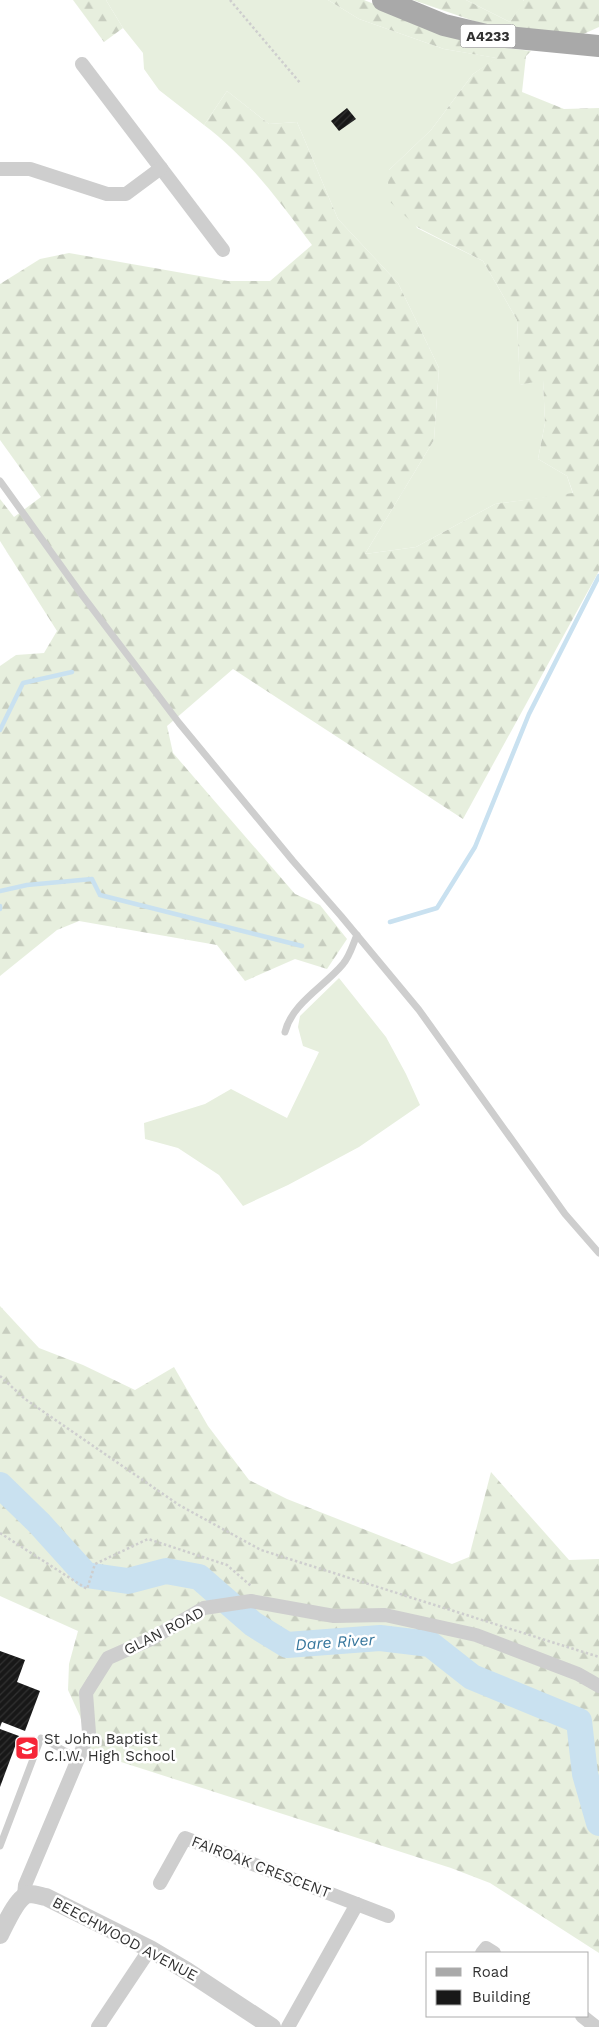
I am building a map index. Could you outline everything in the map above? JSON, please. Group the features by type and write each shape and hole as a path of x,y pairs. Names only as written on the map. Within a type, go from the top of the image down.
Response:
{"main road":[{"name":"A4233","path":"383,0 444,25 486,35 599,46"}],"street":[{"path":"82,64 223,250"},
{"path":"0,169 30,170 107,194 126,194 161,168"},
{"name":"GLAN ROAD","path":"2,1925 24,1896 25,1885 88,1733 86,1692 108,1658 151,1639 204,1608 251,1601 334,1616 385,1615 476,1635 578,1674 599,1686"},
{"name":"FAIROAK CRESCENT","path":"160,1883 185,1838 388,1916"},
{"name":"BEECHWOOD AVENUE","path":"24,1896 31,1894 46,1897 150,1949 272,2027"},
{"path":"288,2027 357,1904"},
{"path":"483,1952 486,1948 492,1952"},
{"path":"98,2027 150,1949"},
{"path":"580,2020 596,2027"}],"lane":[{"path":"0,481 164,704 293,862 419,1010 565,1214 599,1253"},
{"path":"285,1032 288,1021 311,995 344,963 357,935"},
{"path":"0,1846 41,1738 78,1758"}],"path":[{"path":"230,0 300,84"},
{"path":"0,1376 25,1399 179,1505 261,1550 599,1657"},
{"path":"0,1533 87,1589 95,1564 148,1539 227,1566 272,1605"}],"green space":[{"path":"73,0 106,0 123,28 104,42"},
{"path":"106,0 328,0 359,19 444,49 497,58 473,74 431,130 389,170 417,228 483,261 517,320 520,385 543,379 545,423 538,459 567,476 573,494 495,504 416,547 365,554 434,440 439,368 398,283 338,219 297,122 269,124 227,91 204,125 159,90 144,69 143,53 123,28"},
{"path":"328,0 364,0 474,44 531,51 526,56 522,92 564,109 599,108 599,571 463,819 233,669 167,726 173,753 295,894 320,905 347,939 327,969 295,959 245,981 217,945 79,921 57,930 0,976 0,666 16,655 44,653 57,631 0,541 0,499 14,517 41,497 0,440 0,284 40,259 69,253 228,281 270,281 312,245 275,196 249,166 235,151 204,125 227,91 269,124 297,122 338,219 398,283 439,368 434,440 365,554 416,547 495,504 573,493 567,476 538,459 545,423 543,380 520,385 517,320 483,261 417,227 387,199 389,170 431,130 473,74 496,58 444,49 359,19"},
{"path":"413,0 466,0 510,22 524,0 599,0 599,27 579,36 505,29 474,21"},
{"path":"466,0 523,0 525,1 510,22"},
{"path":"339,978 386,1037 420,1105 359,1147 288,1185 243,1206 219,1175 178,1148 145,1139 144,1123 205,1104 231,1089 287,1118 319,1052 303,1046 298,1027 300,1016"},
{"path":"0,1306 39,1348 83,1365 135,1390 174,1367 208,1426 249,1480 287,1499 452,1564 469,1557 491,1472 569,1560 599,1559 599,1953 490,1883 451,1868 90,1752 80,1716 68,1690 69,1664 78,1631 0,1596"}],"building":[{"path":"347,108 356,119 339,131 331,121"},
{"path":"0,1651 25,1660 17,1682 40,1691 25,1731 2,1722 0,1727"},
{"path":"0,1729 19,1736 0,1787"}],"waterway":[{"path":"390,922 437,908 475,847 529,714 599,576"},
{"path":"0,730 23,683 72,672"},
{"path":"0,891 27,885 92,879 100,895 302,946"},
{"name":"Dare River","path":"0,1485 39,1523 86,1575 128,1581 166,1571 199,1577 253,1624 287,1645 380,1638 430,1644 472,1677 579,1721 585,1774 599,1823"},
{"name":"Dare River","path":"592,1800 599,1793"}],"place":[{"name":"St John Baptist C.I.W. High School","path":"27,1748"}]}
